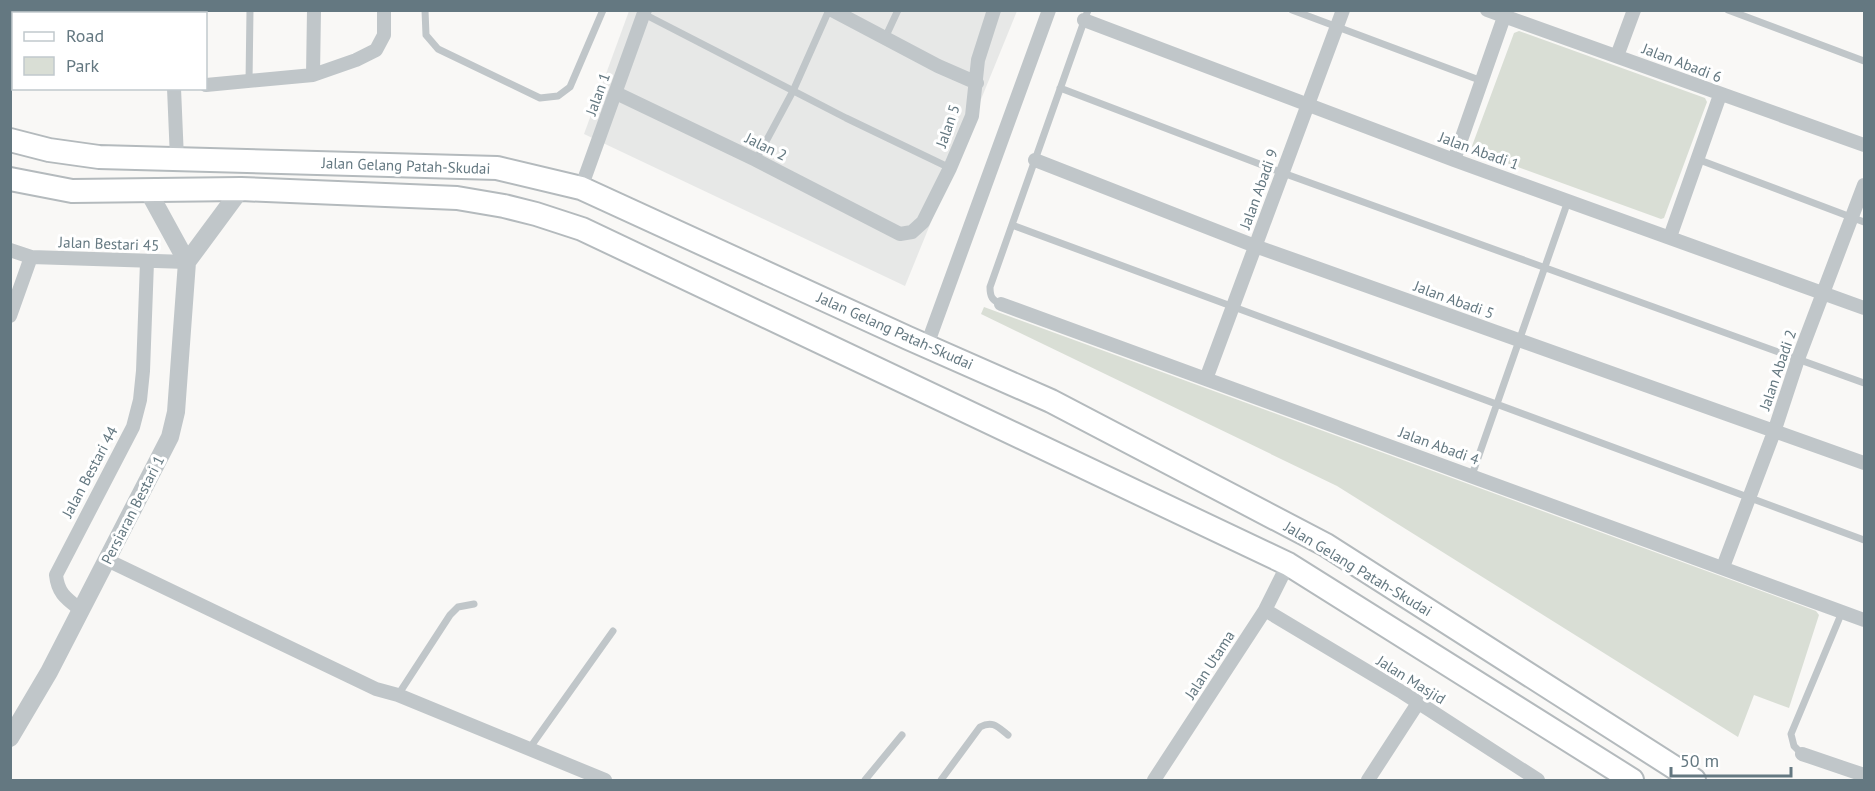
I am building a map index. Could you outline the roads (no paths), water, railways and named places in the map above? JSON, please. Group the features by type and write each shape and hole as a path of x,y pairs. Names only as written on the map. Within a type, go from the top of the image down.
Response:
{"main road":[{"name":"Jalan Gelang Patah-Skudai","path":"10,140 49,150 99,157 497,168 581,188 1051,401 1326,545 1694,780"},
{"name":"Jalan Gelang Patah-Skudai","path":"10,179 72,191 242,189 457,198 536,214 582,229 1288,564 1632,780"}],"street":[{"path":"313,75 314,10"},
{"path":"207,86 313,75 357,60 376,50 384,35 384,10"},
{"path":"831,10 938,66 977,83"},
{"name":"Jalan 5","path":"900,234 912,232 923,222 950,168 972,116 978,60 994,10"},
{"path":"927,345 1049,10"},
{"name":"Jalan Abadi 9","path":"1206,379 1343,10"},
{"name":"Jalan Abadi 6","path":"1487,10 1719,95 1864,145"},
{"path":"1617,56 1634,10"},
{"name":"Jalan 1","path":"581,188 644,12"},
{"name":"Jalan Abadi 1","path":"1086,15 1307,105 1864,308"},
{"path":"1454,160 1504,17"},
{"path":"174,90 177,159"},
{"name":"Jalan 2","path":"616,93 756,160 900,234"},
{"path":"1670,237 1719,95"},
{"name":"Jalan Abadi 5","path":"1035,160 1255,246 1864,463"},
{"name":"Jalan Abadi 2","path":"1723,567 1823,293 1859,219 1864,185"},
{"path":"147,189 187,262 242,189"},
{"name":"Jalan Bestari 45","path":"10,250 31,257 187,262"},
{"path":"10,316 31,257"},
{"name":"Jalan Bestari 44","path":"81,610 62,596 56,575 133,427 140,399 143,371 147,262"},
{"name":"Persiaran Bestari 1","path":"10,738 49,672 170,437 176,412 187,262"},
{"name":"Jalan Abadi 4","path":"1001,304 1864,620"},
{"path":"107,560 376,689 605,780"},
{"name":"Jalan Utama","path":"1154,780 1264,610 1288,564"},
{"name":"Jalan Masjid","path":"1264,610 1418,703 1538,780"},
{"path":"1368,780 1418,703"},
{"path":"1802,754 1864,775"}],"lane":[{"path":"249,82 250,10"},
{"path":"425,10 426,35 438,49 540,98 558,96 570,87 603,10"},
{"path":"756,160 793,91 831,10"},
{"path":"885,38 898,10"},
{"path":"1292,10 1482,81"},
{"path":"1728,10 1864,61"},
{"path":"644,12 793,91 950,168"},
{"path":"1001,304 990,296 990,287 1086,15"},
{"path":"1060,88 1282,173 1864,383"},
{"path":"1697,159 1859,219"},
{"path":"1472,476 1568,201"},
{"path":"1012,225 1864,540"},
{"path":"398,696 450,615 458,607 474,604"},
{"path":"1802,754 1794,746 1791,734 1842,612"},
{"path":"529,749 613,632"},
{"path":"941,780 980,727 987,723 994,723 1008,735"},
{"path":"865,780 902,735"}]}
